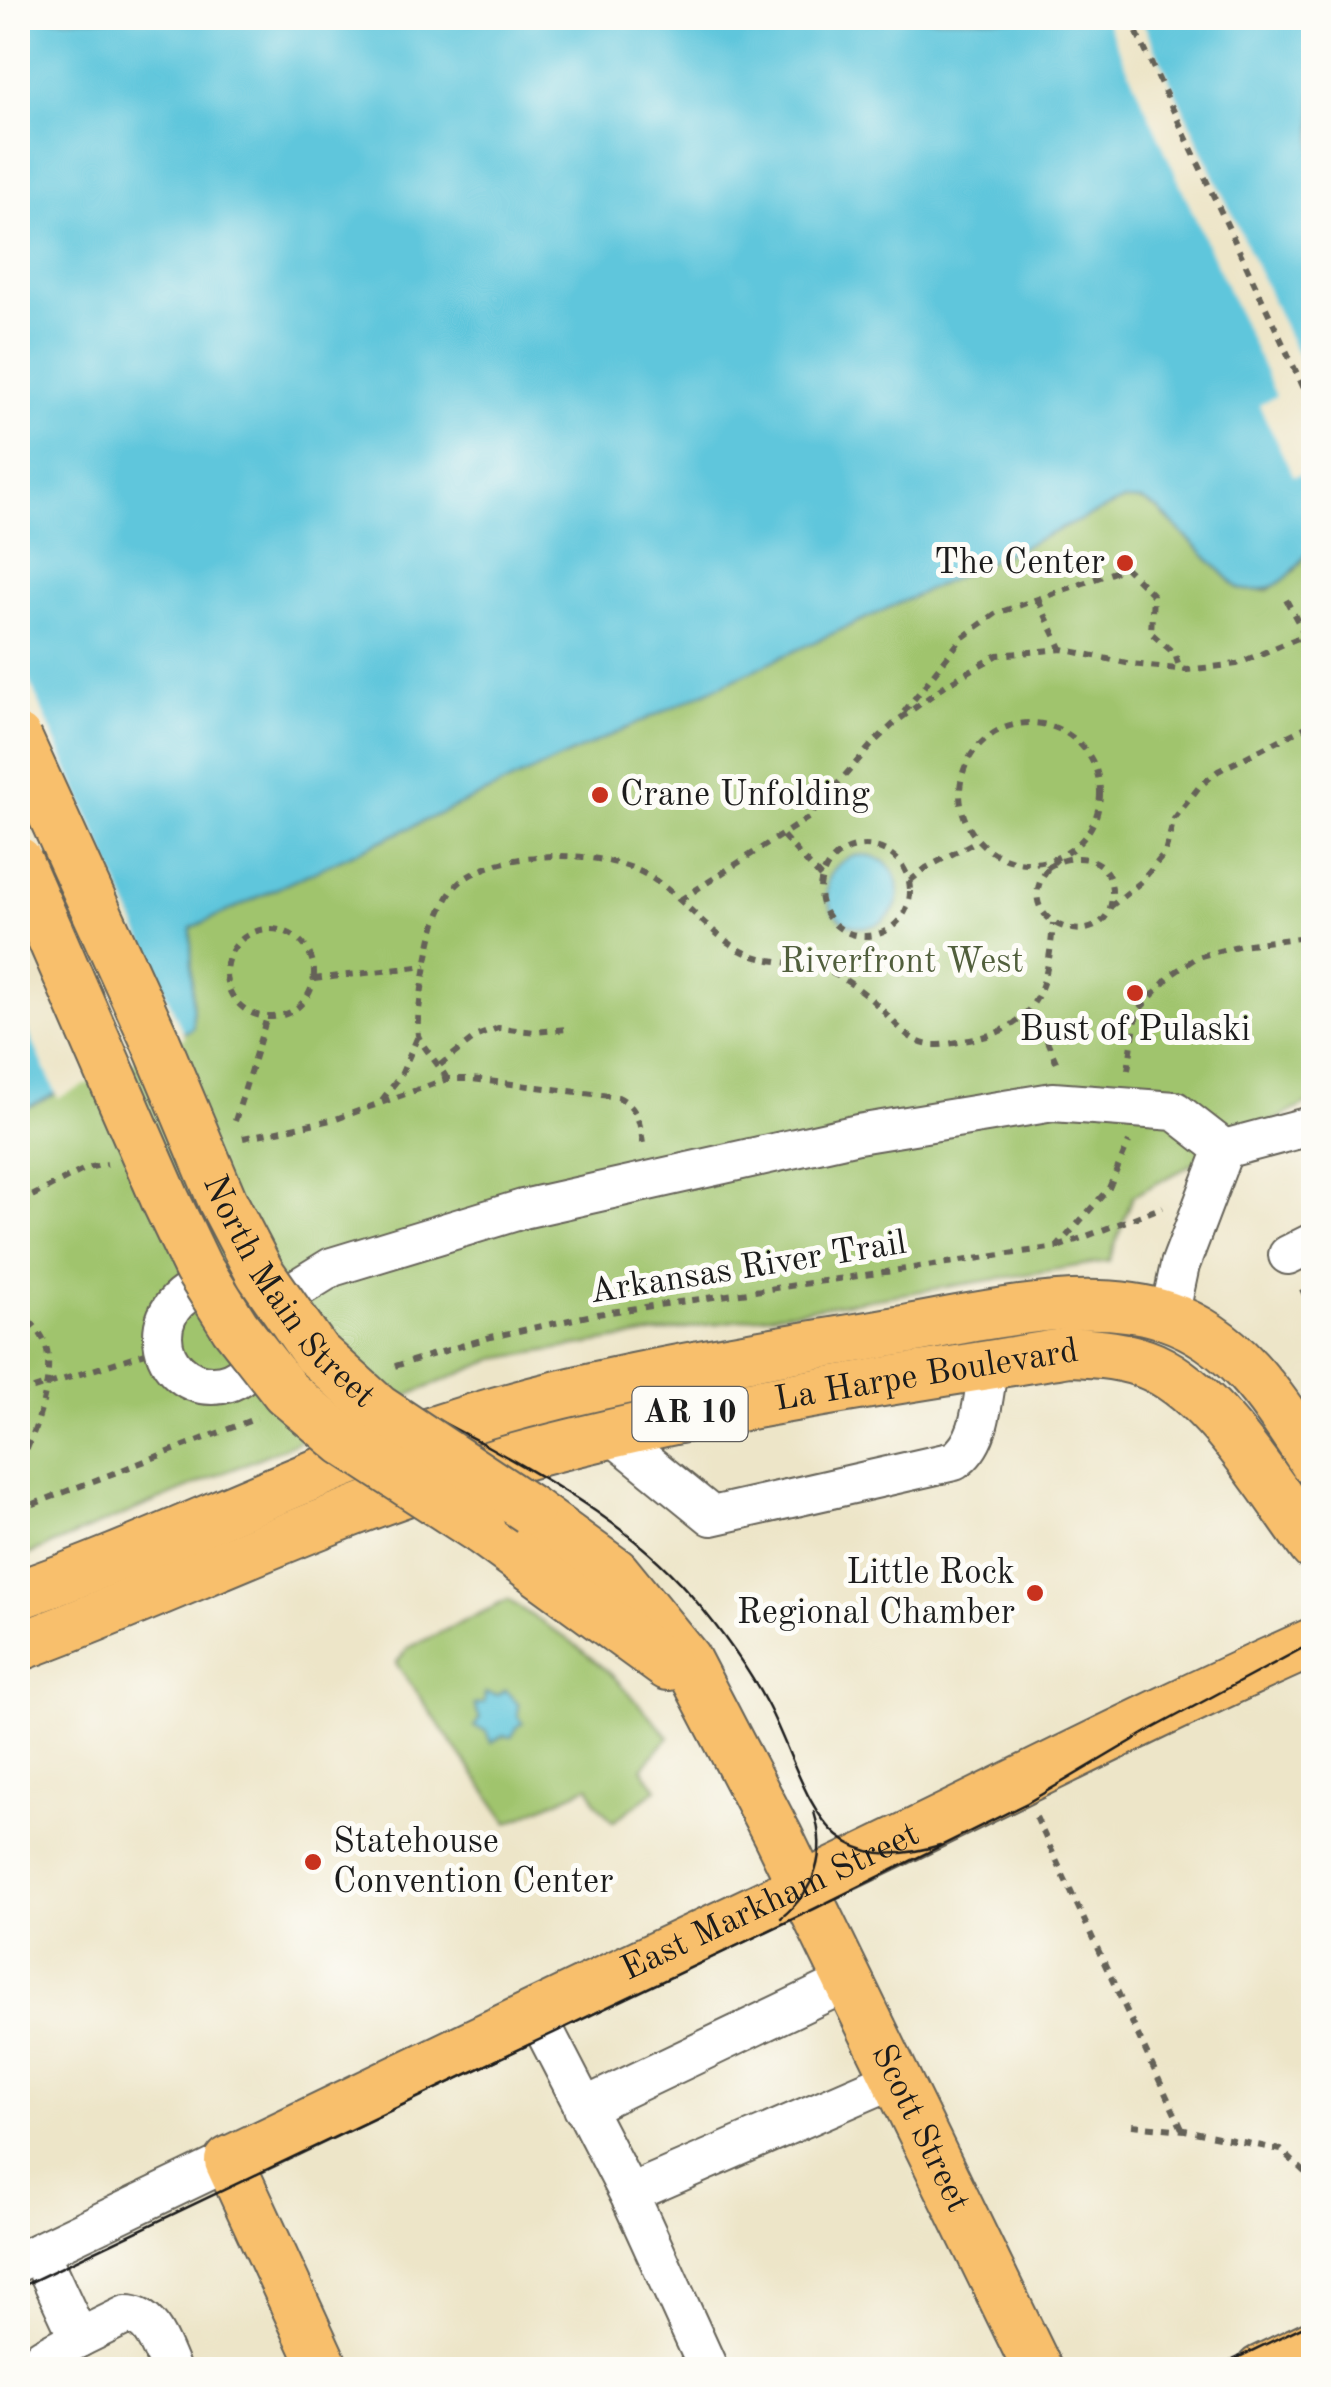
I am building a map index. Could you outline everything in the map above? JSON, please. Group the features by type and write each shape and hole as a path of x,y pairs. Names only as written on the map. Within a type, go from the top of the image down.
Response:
{"main road":[{"name":"North Main Street","path":"18,738 155,1040 223,1202 260,1273 316,1353 378,1409 615,1572 686,1659 803,1887"},
{"name":"North Main Street","path":"18,861 198,1268 235,1327 286,1392 344,1442 481,1530 674,1672 719,1719"},
{"name":"La Harpe Boulevard","path":"18,1594 369,1453 539,1399 651,1373 970,1319 1092,1303 1132,1306 1169,1316 1204,1334 1236,1357 1262,1386 1314,1462"},
{"name":"La Harpe Boulevard","path":"18,1647 126,1608 310,1527 482,1468 695,1414 1069,1352 1104,1353 1156,1368 1186,1387 1212,1411 1314,1547"},
{"name":"East Markham Street","path":"229,2161 1314,1642"},
{"name":"Scott Street","path":"803,1887 1038,2370"},
{"path":"229,2161 325,2370"},
{"path":"1260,2370 1314,2344"}],"street":[{"path":"256,1314 332,1267 523,1209 858,1134 1053,1102 1176,1111 1224,1148"},
{"path":"1224,1148 1314,1125"},
{"path":"1169,1316 1180,1266 1224,1148"},
{"path":"217,1287 232,1292 256,1314 260,1345 244,1373 230,1381 199,1383 184,1376 164,1348 166,1319 174,1305 201,1288 217,1287"},
{"path":"610,1433 712,1516 954,1461 967,1453 974,1441 989,1365"},
{"path":"583,2108 849,1982"},
{"path":"535,2012 629,2194 708,2370"},
{"path":"629,2194 896,2078"},
{"path":"79,2338 28,2257 229,2161"},
{"path":"33,2370 44,2356 126,2315 134,2315 151,2328 171,2370"}],"path":[{"path":"1130,18 1314,410"},
{"path":"897,721 962,638 996,614 1126,568 1153,595 1151,633 1175,654 1180,670"},
{"path":"1283,594 1305,635"},
{"path":"1038,600 1062,649"},
{"path":"680,900 808,818 897,721 947,684 998,654 1062,649 1180,670 1237,664 1314,630"},
{"path":"1058,858 1037,864 1015,863 978,841 965,822 959,801 960,779 968,758 982,740 1001,729 1022,722 1045,724 1066,732 1083,746 1095,765 1100,786 1099,808 1091,829 1047,868 1040,880 1038,900 1052,923 1064,929 1087,929 1141,882 1165,854 1174,820 1198,787 1218,772 1314,723"},
{"path":"783,836 821,878"},
{"path":"910,881 926,868 978,841"},
{"path":"866,846 881,848 894,856 910,881 907,908 900,920 887,930 866,936 834,924 821,902 821,878 838,855 866,846"},
{"path":"382,1101 401,1075 418,1036 428,946 451,893 462,880 512,861 569,856 621,863 648,875 742,950 760,959 827,971 856,988 905,1034 923,1044 939,1045 1002,1034 1027,1015 1041,982 1052,923"},
{"path":"1047,868 1073,856 1102,867 1110,877 1110,908"},
{"path":"264,928 280,929 295,935 308,949 314,964 314,980 308,996 282,1016 250,1013 237,1004 228,990 227,959 239,940 264,928"},
{"path":"1057,1247 1110,1188 1129,1144 1129,1056 1137,1012 1170,976 1196,957 1314,936"},
{"path":"314,980 426,966"},
{"path":"1027,1015 1054,1053 1070,1104"},
{"path":"234,1123 267,1017"},
{"path":"440,1065 477,1036 498,1028 536,1032 567,1029"},
{"path":"418,1036 447,1079 472,1078 580,1092 618,1097 630,1103 640,1122 648,1180"},
{"name":"Arkansas River Trail","path":"387,1368 491,1337 597,1314 1070,1245 1212,1188"},
{"path":"18,1310 46,1344 38,1424 18,1467"},
{"path":"18,1394 164,1348"},
{"path":"18,1510 262,1416"},
{"path":"1036,1816 1182,2130"},
{"path":"1132,2125 1182,2130 1281,2150 1314,2182"}],"green space":[{"name":"Riverfront West","path":"1124,499 1143,501 1159,510 1239,589 1267,591 1295,570 1313,545 1313,1100 1133,1196 1109,1261 495,1359 18,1559 18,1112 192,1028 181,932"},
{"path":"508,1600 573,1643 614,1677 669,1737 642,1768 657,1789 613,1822 596,1802 589,1786 508,1823 396,1663 408,1648"}],"water":[{"path":"18,18 1313,18 1313,545 1291,573 1274,586 1252,591 1239,589 1159,510 1143,501 1124,500 191,928 193,1028 18,1112"},
{"path":"863,855 877,857 889,865 897,877 897,905 889,917 877,925 863,927 849,925 837,917 829,905 827,891 829,877 837,865 849,857"},
{"path":"505,1690 519,1705 518,1715 523,1723 516,1727 512,1737 503,1736 491,1743 486,1731 474,1727 480,1718 474,1705 484,1703 485,1693 497,1695"}],"pier":[{"path":"1105,18 1141,18 1310,382 1313,381 1313,472 1293,476 1259,405 1276,396"},
{"path":"18,655 185,1037 58,1098 18,1008"}],"tram line":[{"path":"18,702 257,1238 301,1300 352,1357 391,1390 570,1494 621,1530 668,1571 742,1662 768,1706 809,1797 824,1821 843,1840 867,1851 899,1853 940,1845"},
{"path":"18,2288 814,1909 1027,1803 1152,1729 1314,1642"},
{"path":"781,1918 803,1895 816,1870 819,1843 814,1812"},
{"path":"1212,2370 1314,2321"}],"place":[{"name":"The Center","path":"1125,563"},
{"name":"Crane Unfolding","path":"600,795"},
{"name":"Bust of Pulaski","path":"1135,993"},
{"name":"Little Rock Regional Chamber","path":"1035,1593"},
{"name":"Statehouse Convention Center","path":"313,1862"}]}
